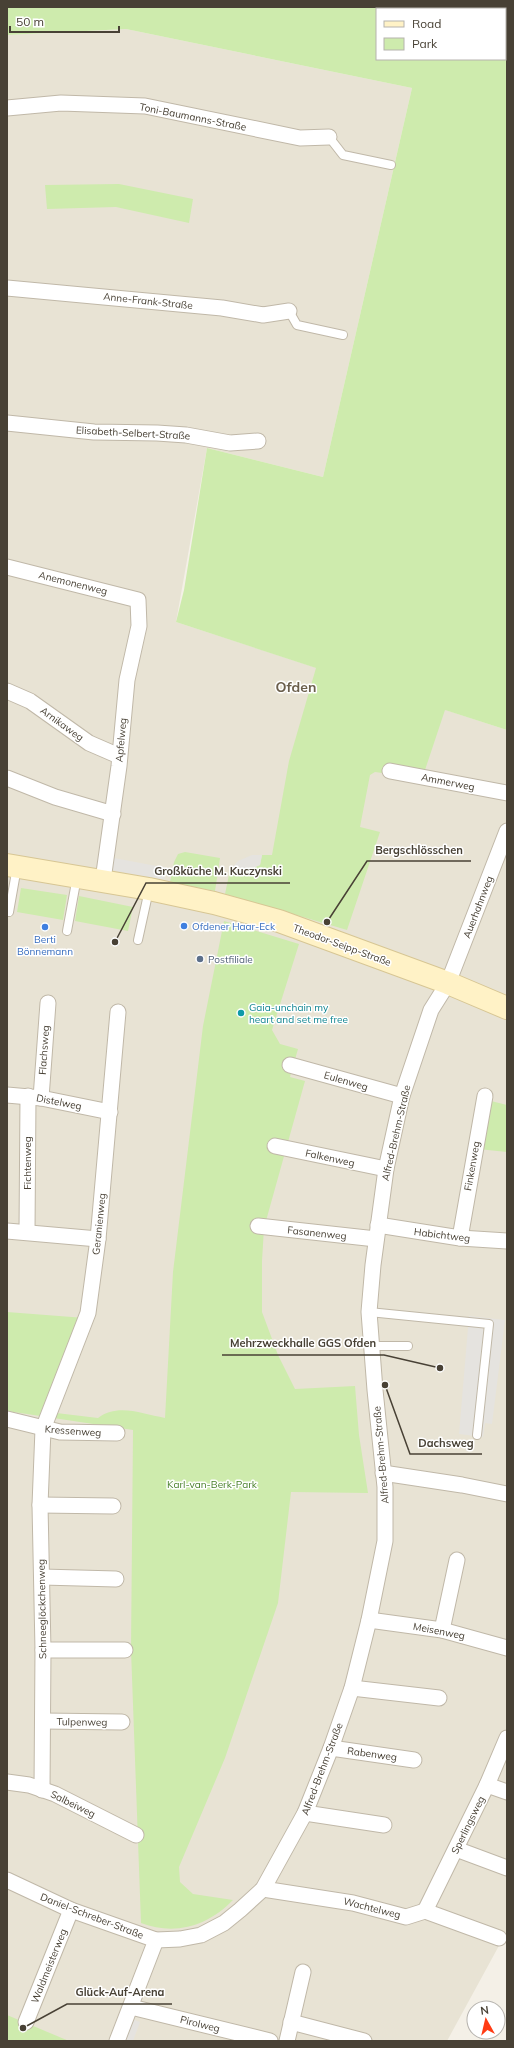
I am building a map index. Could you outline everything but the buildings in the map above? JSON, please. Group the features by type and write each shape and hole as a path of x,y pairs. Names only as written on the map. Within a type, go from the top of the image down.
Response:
{"street":[{"name":"Toni-Baumanns-Straße","path":"7,108 61,103 144,106 300,138 329,137"},
{"name":"Anne-Frank-Straße","path":"7,288 222,308 263,315 290,311"},
{"name":"Elisabeth-Selbert-Straße","path":"7,423 94,432 186,435 230,443 258,441"},
{"name":"Anemonenweg","path":"7,567 138,600"},
{"name":"Apfelweg","path":"103,880 113,814 126,680 139,626 138,600"},
{"name":"Arnikaweg","path":"7,691 30,701 89,743 119,761"},
{"name":"Ammerweg","path":"390,771 507,793"},
{"path":"7,778 55,797 113,814"},
{"name":"Auerhahnweg","path":"448,983 507,831"},
{"name":"Theodor-Seipp-Straße","path":"12,866 103,880 149,889 214,903 279,921 448,983 507,1008"},
{"name":"Alfred-Brehm-Straße","path":"156,1940 180,1939 201,1935 224,1923 263,1888 305,1813 331,1748 352,1688 369,1620 385,1541 386,1507 369,1312 377,1232 386,1169 402,1096 431,1010 448,983"},
{"name":"Flachsweg","path":"34,1097 48,1003"},
{"name":"Geranienweg","path":"43,1429 88,1313 98,1239 118,1012"},
{"name":"Eulenweg","path":"290,1065 402,1096"},
{"name":"Distelweg","path":"7,1095 34,1097 110,1112"},
{"name":"Finkenweg","path":"460,1238 485,1096"},
{"name":"Fichtenweg","path":"27,1231 34,1097"},
{"name":"Falkenweg","path":"275,1146 386,1169"},
{"name":"Fasanenweg","path":"258,1226 377,1232"},
{"path":"7,1231 27,1231 98,1239"},
{"name":"Habichtweg","path":"377,1232 507,1241"},
{"name":"Kressenweg","path":"7,1419 60,1432 117,1433"},
{"name":"Schneeglöckchenweg","path":"42,1790 43,1650 40,1505 43,1429"},
{"path":"383,1473 454,1483 507,1494"},
{"path":"40,1505 113,1506"},
{"path":"442,1630 457,1560"},
{"path":"42,1577 116,1579"},
{"name":"Meisenweg","path":"369,1620 442,1630 507,1648"},
{"path":"43,1650 124,1650"},
{"path":"352,1688 439,1698"},
{"name":"Tulpenweg","path":"43,1721 122,1722"},
{"name":"Sperlingsweg","path":"425,1911 487,1785 507,1738"},
{"name":"Rabenweg","path":"331,1748 414,1760"},
{"name":"Salbeiweg","path":"7,1782 29,1785 42,1790 136,1835"},
{"path":"487,1785 507,1792"},
{"path":"305,1813 384,1825"},
{"path":"456,1849 507,1868"},
{"name":"Daniel-Schreber-Straße","path":"7,1880 71,1910 156,1940"},
{"name":"Wachtelweg","path":"263,1888 353,1903 406,1917 425,1911"},
{"name":"Waldmeisterweg","path":"26,2022 71,1910"},
{"path":"425,1911 499,1938"},
{"path":"117,2041 156,1940"},
{"path":"287,2041 303,1972"},
{"name":"Pirolweg","path":"131,2007 270,2041"},
{"path":"291,2022 323,2036 364,2041"}],"lane":[{"path":"329,137 343,155 391,165"},
{"path":"290,311 297,325 342,335"},
{"path":"10,912 12,866"},
{"path":"67,931 77,876"},
{"path":"138,940 149,889"},
{"path":"369,1312 489,1324 477,1435"},
{"path":"371,1346 408,1346"}],"shaded area":[{"path":"126,29 412,88 323,477 207,448 176,622 507,730 507,1931 469,2000 466,2000 466,2006 447,2041 7,2041 7,35"},
{"path":"252,855 262,855 260,865 243,872 230,870 238,861"},
{"path":"114,858 167,868 164,880 112,870"},
{"path":"469,1316 505,1320 492,1424 485,1423 483,1437 459,1434"},
{"path":"126,2017 140,2022 133,2041 117,2041"}],"green space":[{"path":"7,7 507,7 507,730 445,710 424,773 389,774 375,772 370,775 360,827 380,832 347,930 225,894 230,870 243,872 260,865 262,855 272,855 289,761 316,668 176,622 184,590 207,448 323,477 412,88 126,29 7,35"},
{"path":"119,184 193,199 189,223 116,207 47,209 45,185"},
{"path":"185,852 220,858 215,891 170,882 174,862 178,854"},
{"path":"21,888 67,895 63,920 17,912"},
{"path":"79,896 133,907 128,931 75,921"},
{"name":"Karl-van-Berk-Park","path":"224,921 299,944 272,1030 280,1044 298,1049 290,1077 305,1081 264,1228 262,1261 262,1312 278,1355 295,1389 355,1386 359,1435 368,1493 291,1492 278,1603 225,1758 179,1867 180,1882 193,1894 233,1900 223,1909 202,1922 190,1926 166,1929 141,1923 131,1650 133,1430 7,1411 7,1312 85,1318 48,1412 98,1418 114,1411 122,1410 165,1418 173,1272 203,1026"},
{"path":"487,1100 507,1105 507,1152 478,1149"},
{"path":"7,2015 69,2041 7,2041"}],"water":[{"path":"507,8 507,44 506,44"}],"place":[{"name":"Bergschlösschen","path":"327,922"},
{"name":"Ofdener Haar-Eck","path":"184,926"},
{"name":"Berti Bönnemann","path":"45,927"},
{"name":"Großküche M. Kuczynski","path":"115,942"},
{"name":"Postfiliale","path":"200,959"},
{"name":"Gaia-unchain my heart and set me free","path":"241,1013"},
{"name":"Mehrzweckhalle GGS Ofden","path":"440,1368"},
{"name":"Dachsweg","path":"385,1385"},
{"name":"Glück-Auf-Arena","path":"23,2028"}],"district":[{"name":"Ofden","path":"296,687"}]}
